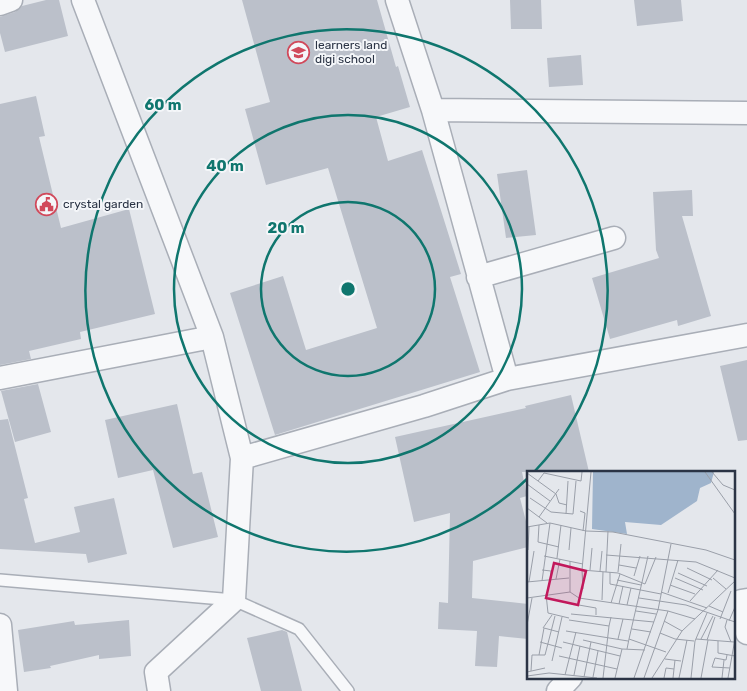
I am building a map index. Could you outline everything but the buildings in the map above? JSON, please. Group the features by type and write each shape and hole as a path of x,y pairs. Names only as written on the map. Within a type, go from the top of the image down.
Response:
{"street":[{"path":"0,4 11,0"},
{"path":"83,0 212,337 242,458 234,600 156,672 159,691"},
{"path":"397,0 433,110 507,379"},
{"path":"433,110 747,114"},
{"path":"478,277 614,238"},
{"path":"242,458 424,406 507,379 747,335"},
{"path":"0,378 212,337"},
{"path":"741,602 747,633"},
{"path":"0,626 6,691"},
{"path":"558,691 569,678"}],"lane":[{"path":"0,580 234,600 299,629 348,691"}],"place":[{"name":"learners land digi school","path":"299,52"},
{"name":"crystal garden","path":"47,204"}]}
